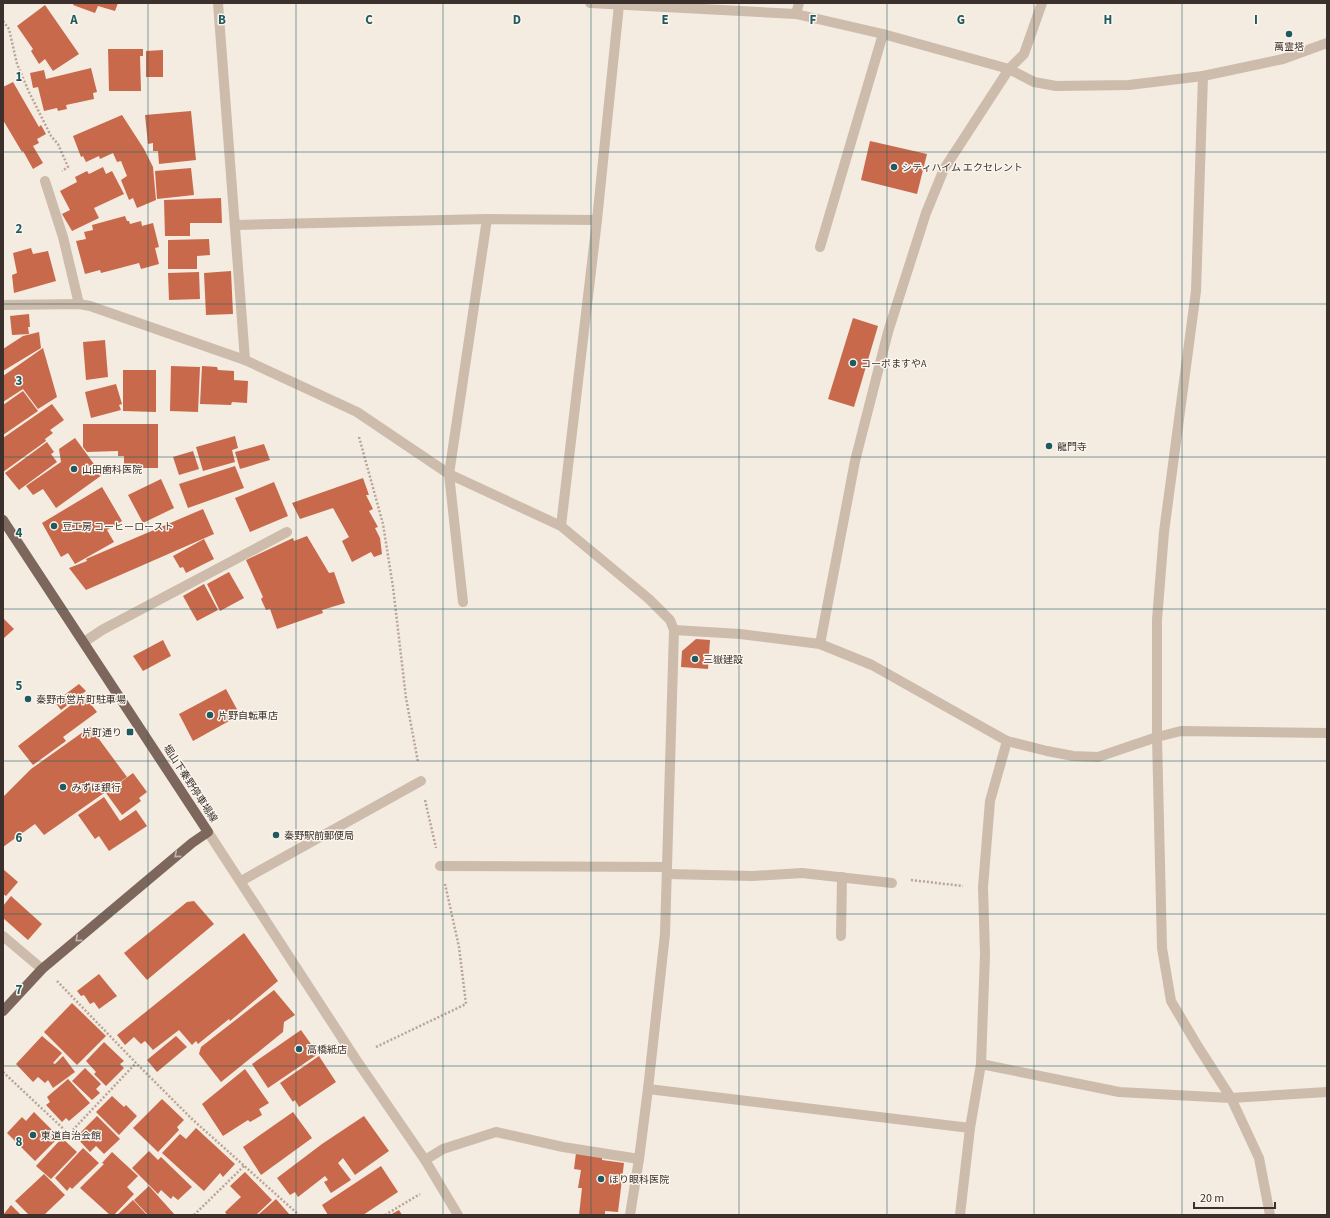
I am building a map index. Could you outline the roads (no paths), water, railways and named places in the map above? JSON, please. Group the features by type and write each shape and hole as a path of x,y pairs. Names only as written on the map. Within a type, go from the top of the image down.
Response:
{"main road":[{"name":"堀山下秦野停車場線","path":"3,520 208,832 192,843 42,969 3,1011"}],"street":[{"path":"218,3 245,360"},
{"path":"590,3 796,14 883,34 1010,69 1034,82 1056,86 1129,85 1203,76 1283,58 1327,43"},
{"path":"796,14 799,3"},
{"path":"820,644 855,460 888,332 926,214 944,169 1010,69 1024,54 1042,3"},
{"path":"561,526 597,220 619,5"},
{"path":"820,247 883,34"},
{"path":"1203,76 1196,291 1164,532 1157,620 1157,736 1162,948 1171,1001 1197,1045 1232,1098 1259,1158 1270,1215"},
{"path":"45,181 63,237 79,304"},
{"path":"235,225 487,219 597,220"},
{"path":"463,602 449,474 487,219"},
{"path":"3,305 79,304 90,306 245,360 357,412 449,474 561,526 650,599 670,620 674,630 665,934 640,1159 630,1215"},
{"path":"84,642 102,630 287,532"},
{"path":"674,630 740,634 820,644 872,665 1007,741 1047,752 1073,756 1098,757 1157,736 1181,731 1327,733"},
{"path":"960,1215 970,1128 981,1064 985,954 983,887 990,801 1007,741"},
{"path":"241,881 421,781"},
{"path":"208,832 355,1058 425,1160 458,1215"},
{"path":"440,866 667,871 753,876 802,873 892,883"},
{"path":"841,936 842,878"},
{"path":"3,936 42,969"},
{"path":"981,1064 1119,1092 1232,1098 1327,1092"},
{"path":"648,1089 970,1128"},
{"path":"425,1160 443,1149 496,1132 563,1147 640,1159"}],"place":[{"name":"萬霊塔","path":"1289,34"},
{"name":"シティハイム エクセレント","path":"894,167"},
{"name":"コーポますやA","path":"853,363"},
{"name":"龍門寺","path":"1049,446"},
{"name":"山田歯科医院","path":"74,469"},
{"name":"豆工房 コーヒーロースト","path":"54,526"},
{"name":"三嶽建設","path":"695,659"},
{"name":"秦野市営片町駐車場","path":"28,699"},
{"name":"片野自転車店","path":"210,715"},
{"name":"片町通り","path":"130,732"},
{"name":"みずほ銀行","path":"63,787"},
{"name":"秦野駅前郵便局","path":"276,835"},
{"name":"高橋紙店","path":"299,1049"},
{"name":"東道自治会館","path":"33,1135"},
{"name":"ほり眼科医院","path":"601,1179"}]}
